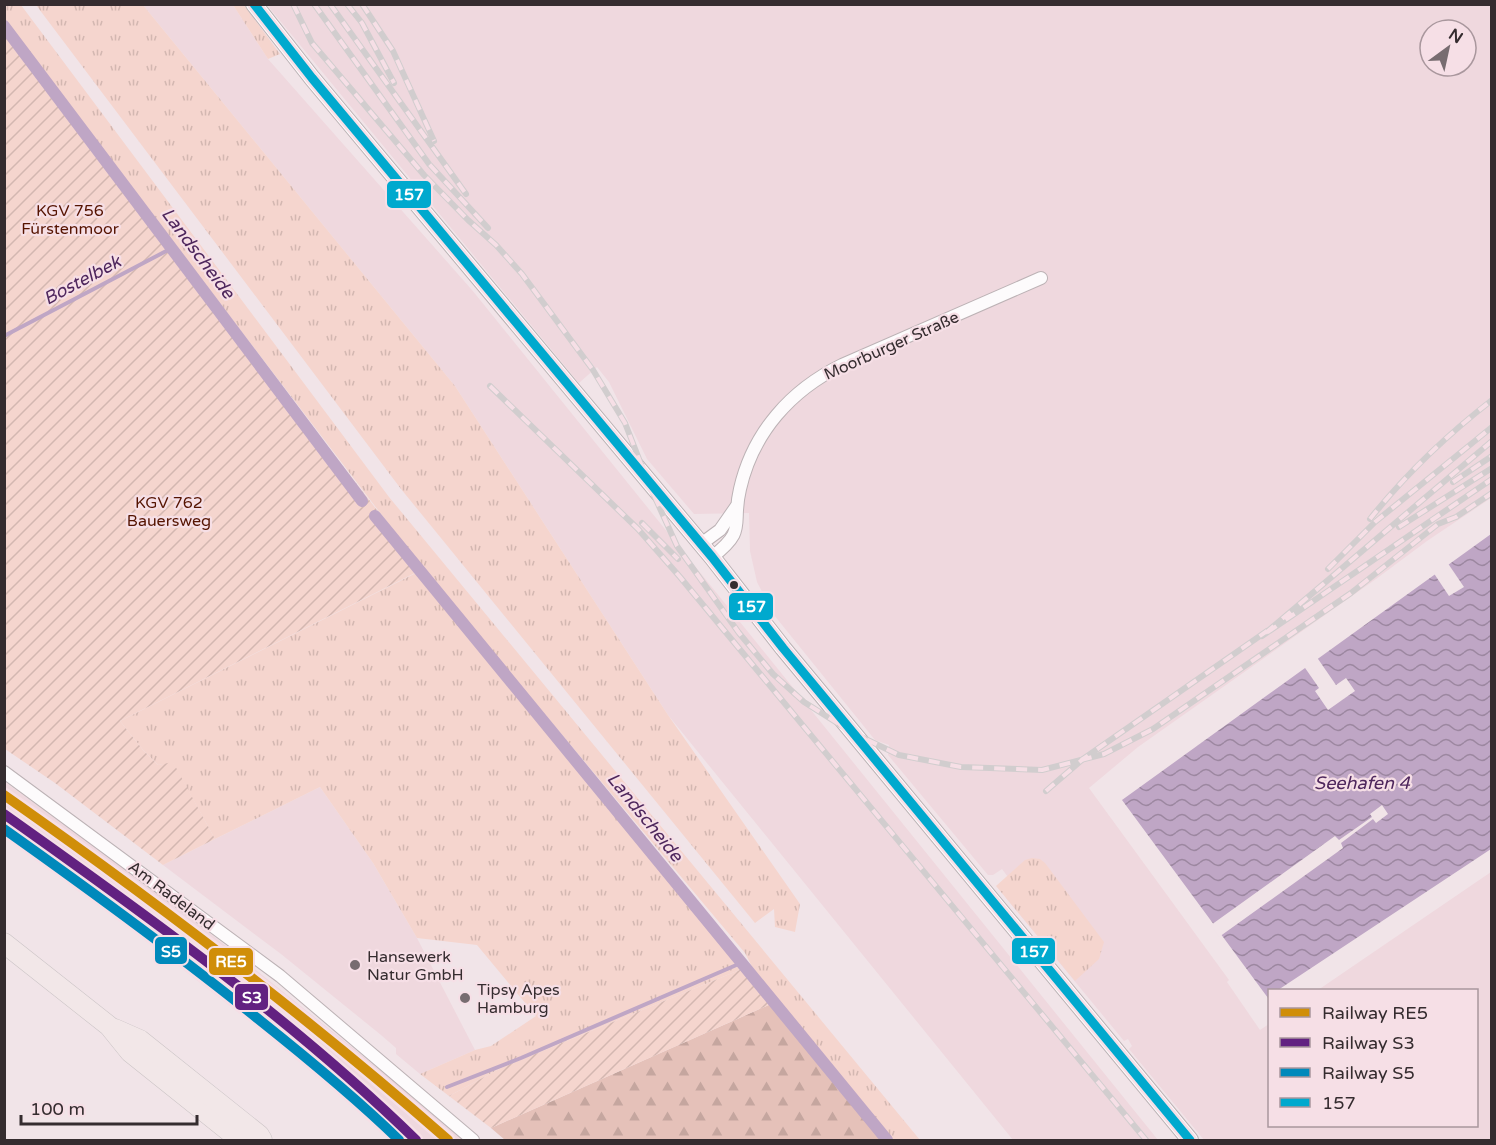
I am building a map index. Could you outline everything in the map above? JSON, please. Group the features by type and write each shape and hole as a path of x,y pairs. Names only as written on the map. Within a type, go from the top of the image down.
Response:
{"main road":[{"path":"255,4 319,87 706,550 797,665 1190,1140"},
{"path":"4,943 109,1026 130,1052 240,1140"},
{"path":"109,1026 140,1040 262,1140"}],"street":[{"name":"Moorburger Straße","path":"706,550 727,545 734,536 737,524 736,507 742,478 763,432 771,420 795,396 821,375 1041,278"},
{"name":"Am Radeland","path":"4,772 280,976 473,1140"}],"shaded area":[{"path":"143,5 233,5 268,59 472,290 1158,1140 1013,1140 668,715 455,386"},
{"path":"267,5 1491,5 1491,498 1138,747 1089,788 1229,980 1227,982 1260,1030 1268,1025 1268,1127 1478,1127 1478,989 1319,989 1491,872 1491,1140 1204,1140 1129,1049 1132,1046 1128,1039 1124,1041 1006,898 1011,881 1002,869 993,875 988,875 888,755 889,745 875,740 774,615 757,582 750,551 749,513 694,514 647,459 609,382 597,367 579,383"},
{"path":"5,782 170,901 465,1140 393,1140 265,1033 105,909 5,837"},
{"path":"320,787 373,863 417,938 475,1050 420,1074 396,1054 396,1048 381,1035 281,954 163,865"}],"green space":[{"path":"5,5 21,5 389,497 920,1140 886,1140 771,1004 745,953 423,569 5,22"},
{"path":"36,5 143,5 455,386 668,715 800,904 795,932 775,927 774,909 755,923 401,489"},
{"path":"233,5 244,5 280,54 268,59"},
{"name":"KGV 762 Bauersweg","path":"4,25 169,243 423,569 120,721 158,765 173,762 215,839 163,865 55,783 5,749"},
{"path":"416,573 742,969 501,1068 449,1096 420,1074 475,1050 491,1046 536,1016 477,945 417,938 373,863 320,787 215,839 173,763 158,765 120,721"},
{"path":"1040,859 1045,863 1104,942 1099,959 1075,981 996,886 1025,860"},
{"path":"742,969 771,1004 491,1128 449,1096 501,1068"},
{"path":"771,1004 886,1140 505,1140 491,1128"}],"water":[{"name":"Seehafen 4","path":"1491,534 1491,849 1280,989 1268,989 1268,998 1122,800"}],"pier":[{"path":"1447,562 1464,587 1449,596 1433,572"},
{"path":"1316,656 1336,685 1346,678 1355,691 1328,710 1315,691 1319,688 1303,665"},
{"path":"1382,805 1388,814 1376,823 1373,819 1341,843 1343,848 1219,937 1211,925 1335,836 1339,840 1372,817 1370,814"}],"waterway":[{"name":"Landscheide","path":"4,26 362,501"},
{"name":"Bostelbek","path":"4,336 172,248"},
{"name":"Landscheide","path":"375,516 887,1140"},
{"path":"447,1087 521,1058 741,963"}],"railway":[{"path":"293,4 312,43 424,175 496,245 522,274 593,370 625,423 677,546 739,633 773,674 804,702 853,733 899,755 961,767 1042,770 1104,754 1153,729 1351,593 1438,524 1456,517 1492,493"},
{"path":"314,4 429,164 488,228"},
{"path":"330,4 466,194"},
{"path":"347,4 362,23 394,83"},
{"path":"362,4 393,51 434,141"},
{"path":"490,386 638,529 680,577 1146,1140"},
{"path":"1370,519 1427,456 1492,400"},
{"path":"1328,569 1375,522 1492,427"},
{"path":"1492,441 1262,636 1492,479"},
{"path":"1453,482 1492,456"},
{"path":"1399,527 1492,468"},
{"path":"642,523 678,559"},
{"path":"1046,791 1083,759 1267,631"}],"rail line":[{"name":"RE5","path":"4,795 119,877 231,962 341,1049 448,1140"},
{"name":"S3","path":"4,814 164,929 268,1010 368,1095 416,1140"},
{"name":"S5","path":"4,829 226,993 294,1047 399,1140"}],"transit line":[{"name":"157","path":"254,4 312,78 712,557 783,648 1190,1140"}],"place":[{"name":"Hansewerk Natur GmbH","path":"355,965"},
{"name":"Tipsy Apes Hamburg","path":"465,998"}],"park label":[{"name":"KGV 756 Fürstenmoor","path":"70,219"}]}
